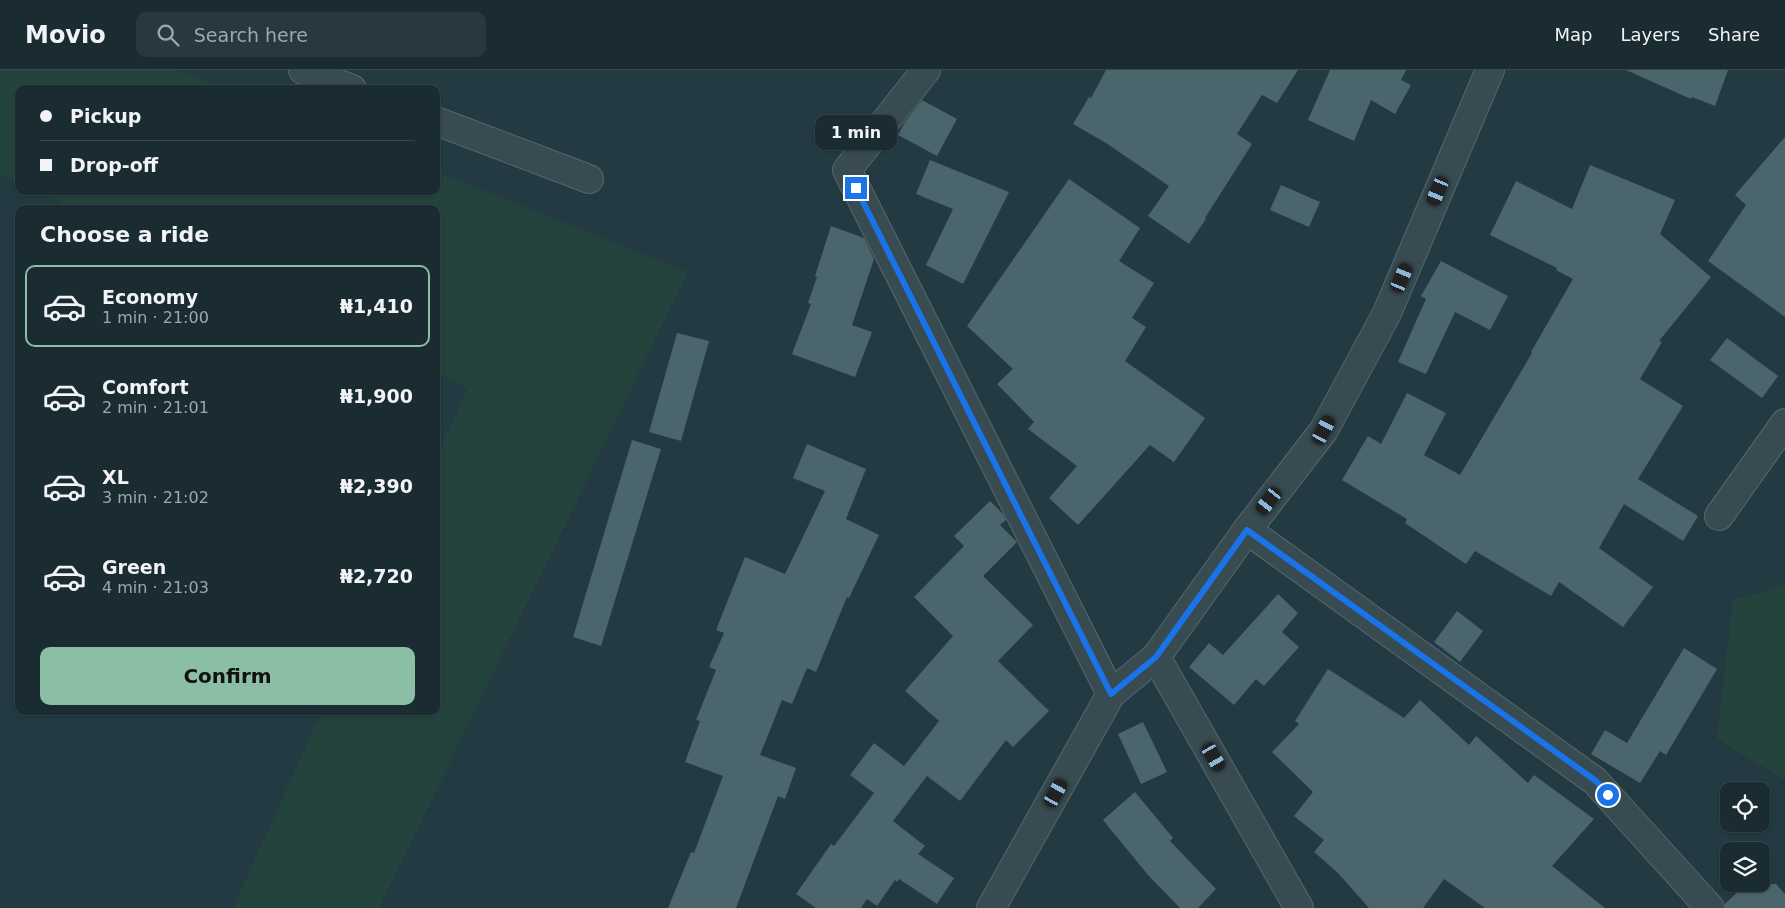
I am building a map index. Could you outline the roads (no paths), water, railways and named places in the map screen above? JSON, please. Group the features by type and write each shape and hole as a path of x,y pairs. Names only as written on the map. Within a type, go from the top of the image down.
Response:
{"street":[{"path":"303,70 342,85"},
{"path":"926,70 847,170 1111,694"},
{"path":"992,908 1111,694 1156,657 1247,530 1324,430 1387,313 1490,70"},
{"path":"440,123 589,179"},
{"path":"1719,516 1785,423"},
{"path":"1247,530 1596,781 1710,908"},
{"path":"1156,657 1299,908"}]}
